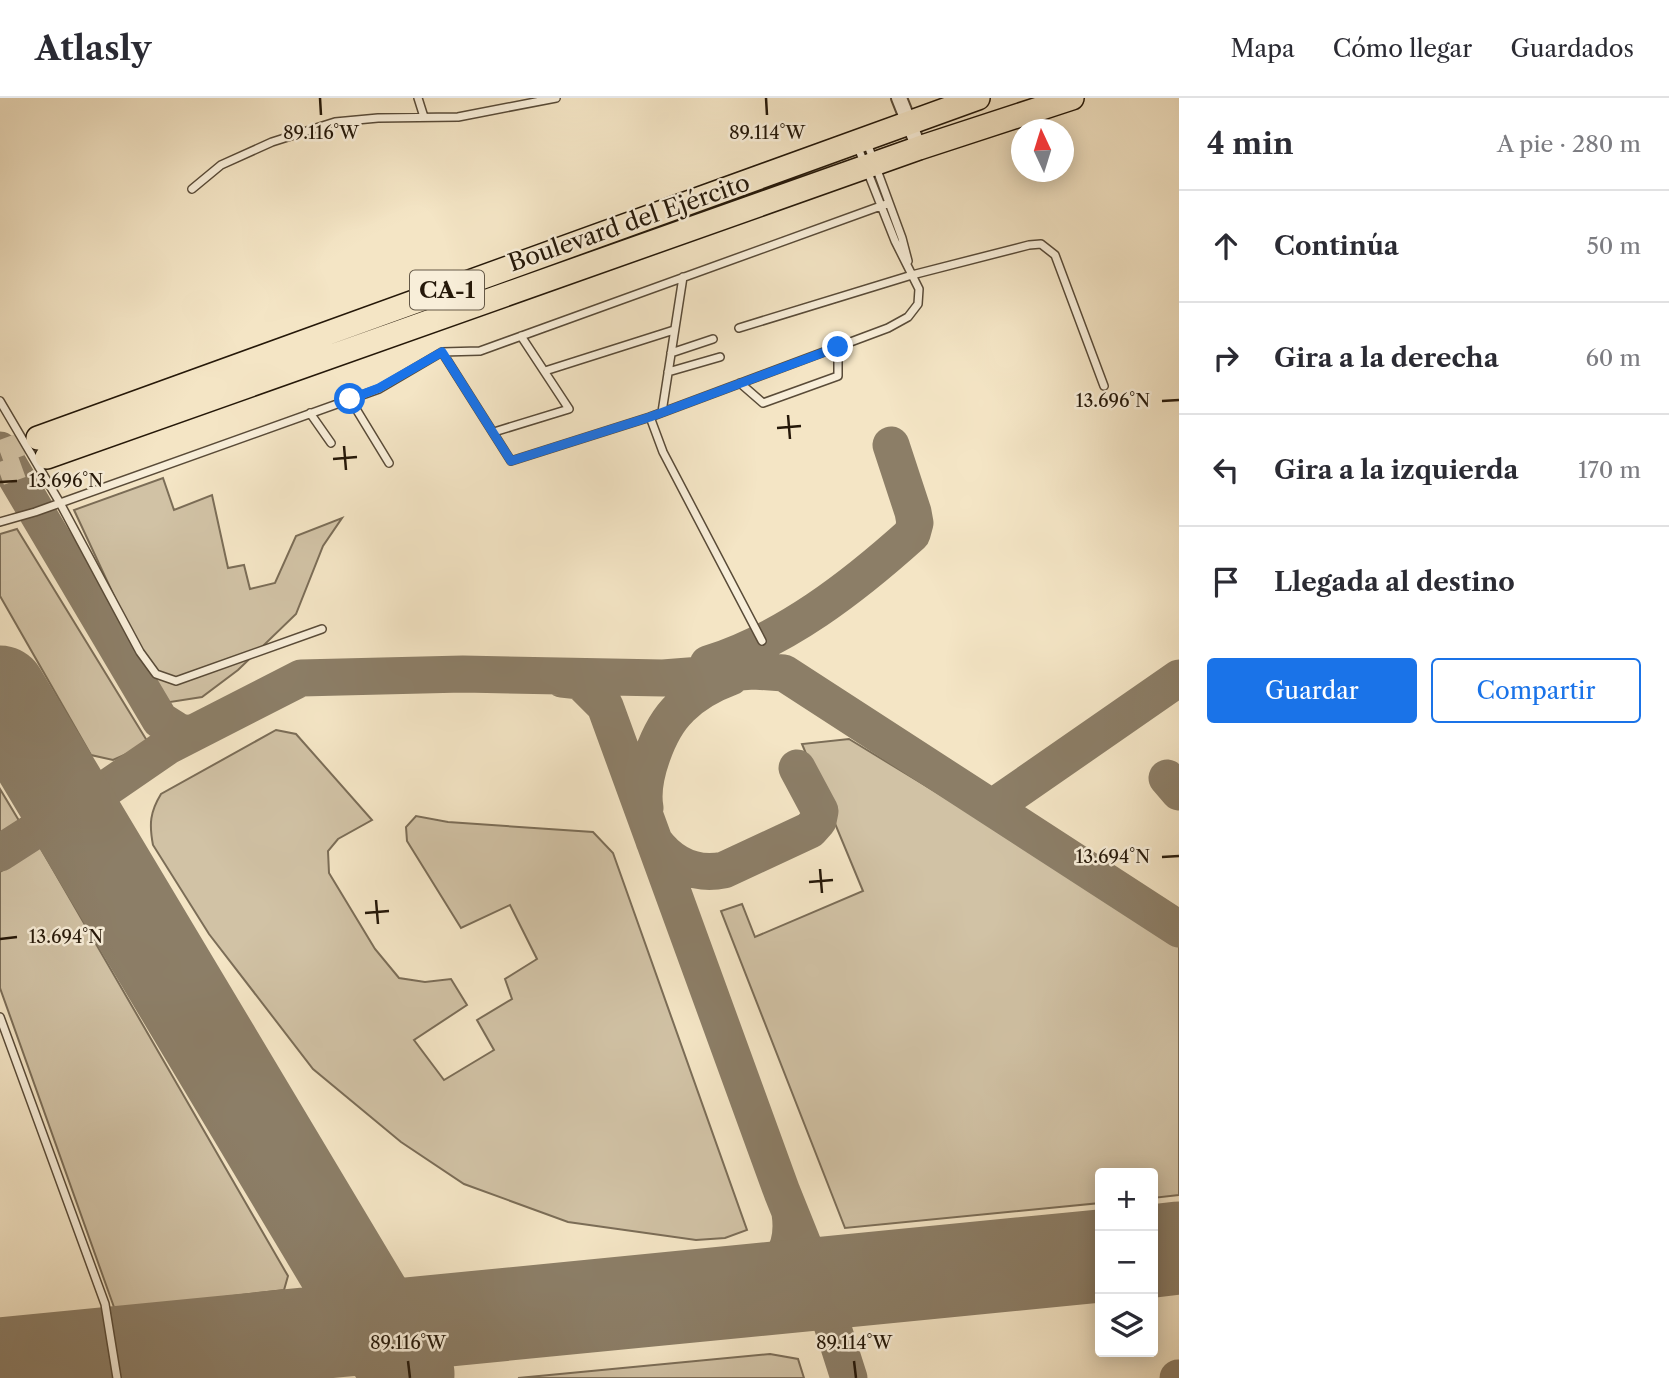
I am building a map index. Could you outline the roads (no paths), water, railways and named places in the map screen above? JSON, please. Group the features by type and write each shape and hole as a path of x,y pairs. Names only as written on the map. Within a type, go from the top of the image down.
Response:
{"highway":[{"name":"Boulevard del Ejército","path":"978,98 908,121 43,448 1072,98"}],"street":[{"path":"899,98 919,148"}],"lane":[{"path":"418,98 424,117"},
{"path":"192,189 221,165 272,142 335,122 458,117 556,98"},
{"path":"442,352 511,461 650,417 888,328 908,317 918,304 919,289 860,139"},
{"path":"0,522 379,388 442,352 480,351 885,205"},
{"path":"739,328 912,275 1041,244 1055,255 1104,386"},
{"path":"662,412 683,277"},
{"path":"545,372 674,330"},
{"path":"494,432 569,409 521,336"},
{"path":"671,353 713,339"},
{"path":"740,383 763,403 838,376 838,347"},
{"path":"668,372 720,357"},
{"path":"350,399 389,463"},
{"path":"0,401 60,503 140,652 156,674 176,681 322,629"},
{"path":"310,413 331,443"},
{"path":"650,417 663,452 762,641"},
{"path":"0,1017 105,1304 117,1378"}],"tunnel":[{"path":"0,452 38,438"},
{"path":"0,474 47,457"}]}
